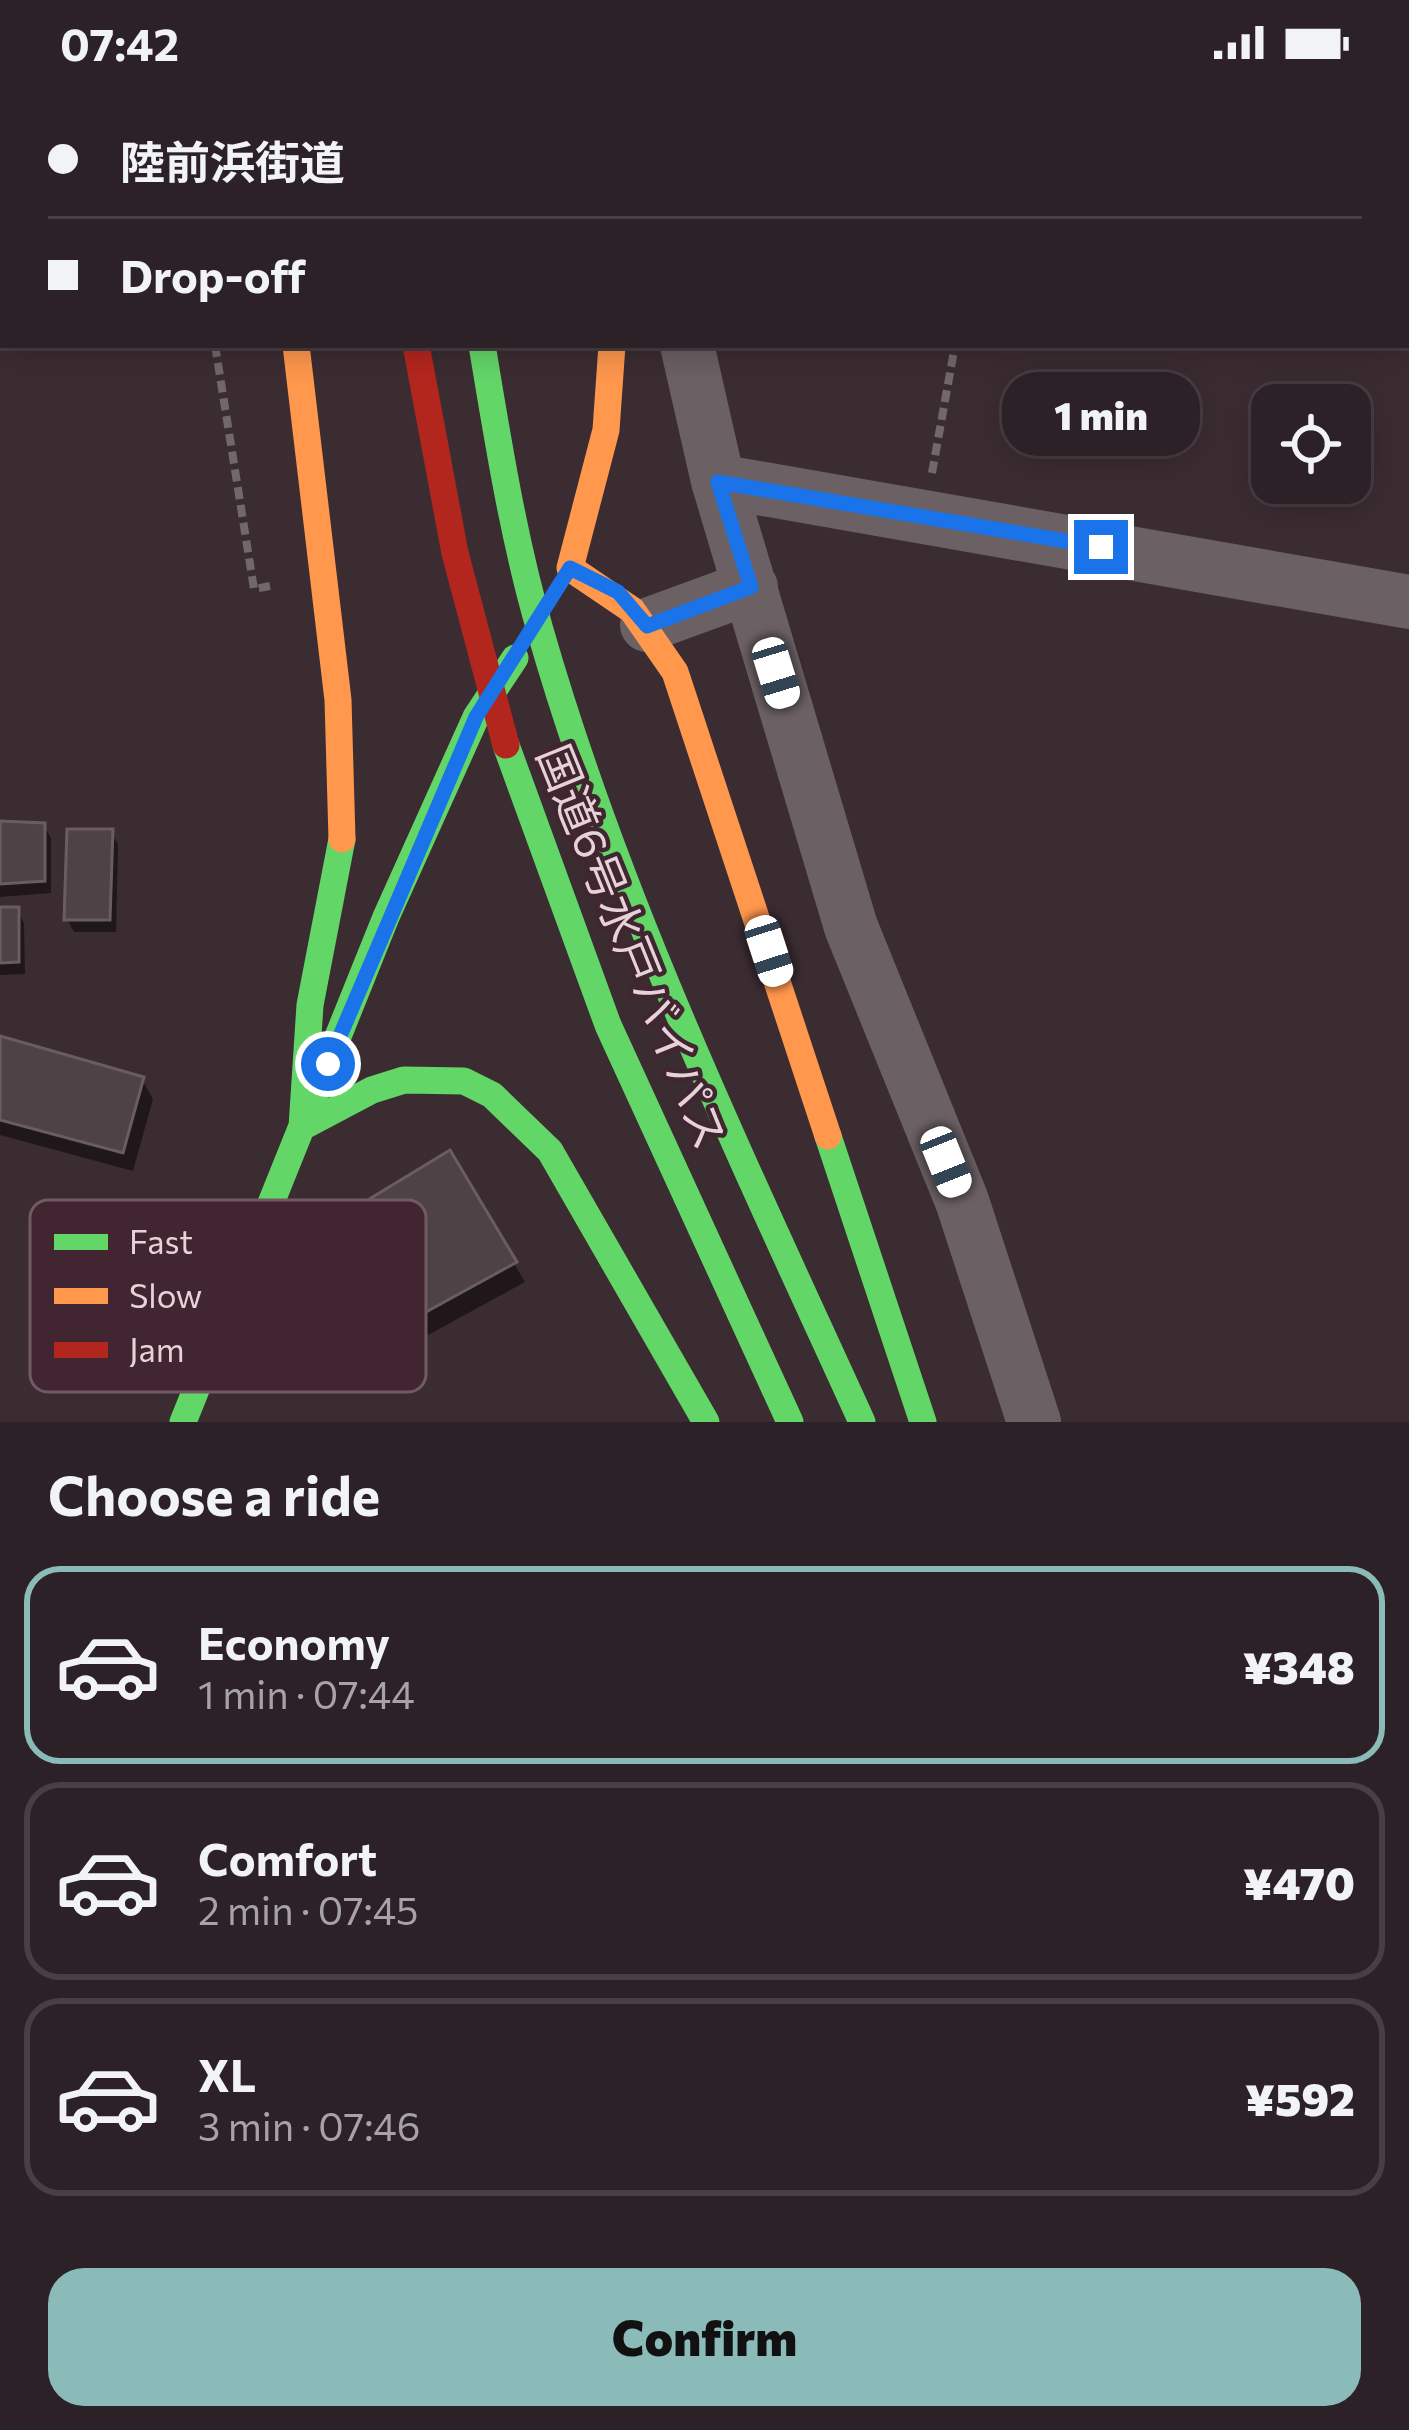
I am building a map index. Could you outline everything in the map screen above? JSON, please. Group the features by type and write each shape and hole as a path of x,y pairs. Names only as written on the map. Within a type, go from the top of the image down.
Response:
{"main road":[{"path":"296,348 338,700 344,830 310,1005 302,1127"},
{"name":"国道6号水戸バイパス","path":"417,348 466,605 515,777 610,1028 790,1422"},
{"name":"国道6号水戸バイパス","path":"483,348 514,526 560,715 670,1002 862,1422"},
{"path":"273,1200 386,916 476,717 570,568 606,430 612,348"},
{"path":"570,568 618,592 647,626 696,724 923,1422"},
{"path":"302,1127 352,1097 396,1082 444,1076 490,1089 550,1150 706,1422"},
{"path":"183,1422 195,1392"}],"street":[{"path":"687,348 718,482 851,928 962,1201 1034,1422"},
{"path":"718,482 1409,602"},
{"path":"647,626 751,587"}],"path":[{"path":"215,348 254,589"},
{"path":"924,516 955,348"}],"building":[{"path":"0,821 45,823 45,881 0,884"},
{"path":"67,829 113,829 110,920 64,920"},
{"path":"0,907 19,907 19,962 0,963"},
{"path":"0,1036 144,1077 123,1153 0,1120"},
{"path":"450,1150 517,1262 426,1312 426,1200 368,1200"}],"traffic: fast":[{"path":"483,348 530,595 607,833 686,1032 862,1422"},
{"path":"272,1200 386,917 476,717 515,658"},
{"path":"506,745 608,1025 790,1422"},
{"path":"302,1127 310,1005 342,839"},
{"path":"302,1127 372,1090 404,1080 464,1081 492,1095 550,1151 706,1422"},
{"path":"828,1136 923,1422"},
{"path":"183,1422 195,1392"}],"traffic: slow":[{"path":"296,348 338,700 342,839"},
{"path":"612,348 606,430 570,568 632,610 675,672 828,1136"}],"traffic: jam":[{"path":"417,348 455,553 506,745"}],"route":[{"path":"328,1064 386,916 476,717 570,568 618,592 647,626 751,587 718,482 1101,547"}]}
